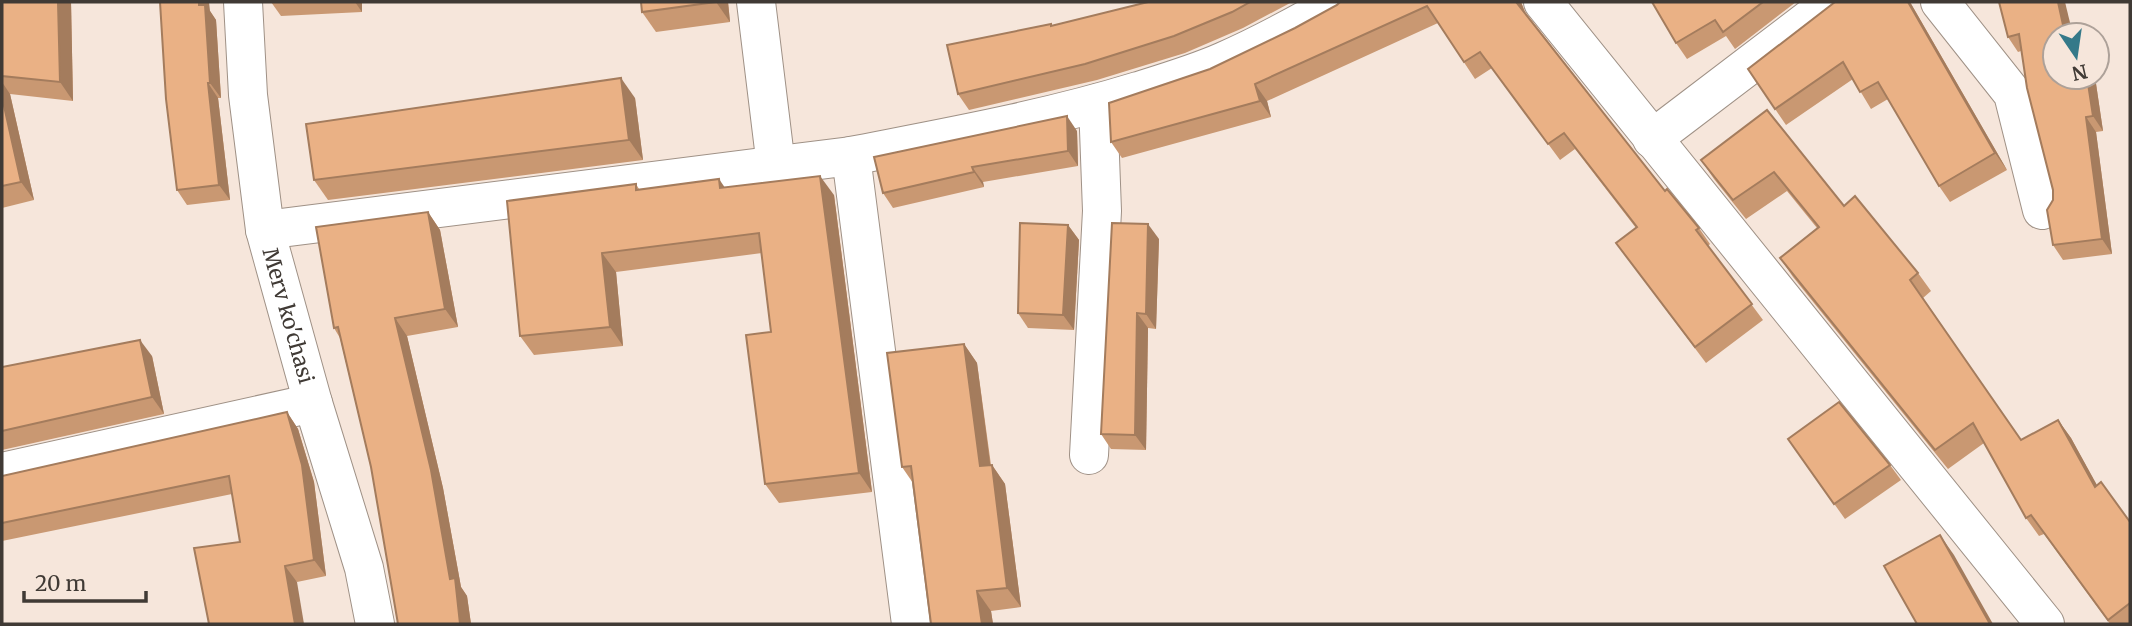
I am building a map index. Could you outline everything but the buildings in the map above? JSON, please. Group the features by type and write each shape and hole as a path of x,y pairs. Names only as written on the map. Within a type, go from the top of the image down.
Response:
{"street":[{"name":"Merv ko'chasi","path":"243,2 248,95 265,230 313,403 364,568 375,624"},
{"path":"756,2 776,166"},
{"path":"265,230 851,156 1023,122 1098,103 1223,62 1338,2"},
{"path":"1543,2 2045,624"},
{"path":"1652,139 1832,2"},
{"path":"1940,2 2013,94 2042,209"},
{"path":"1089,454 1102,211 1098,103"},
{"path":"851,156 911,624"},
{"path":"2,471 313,403"}]}
